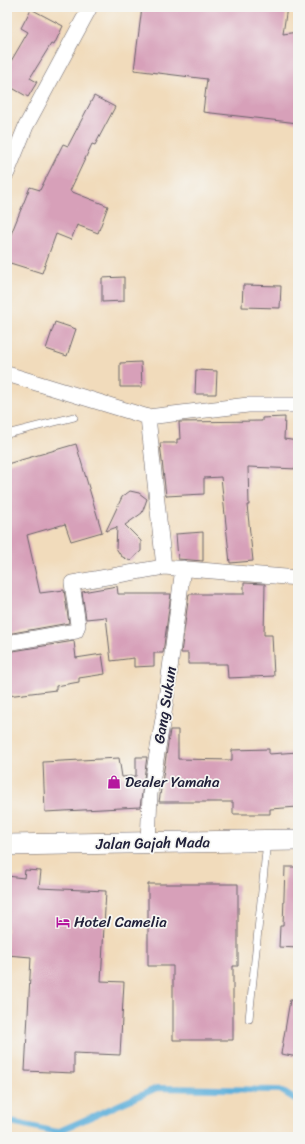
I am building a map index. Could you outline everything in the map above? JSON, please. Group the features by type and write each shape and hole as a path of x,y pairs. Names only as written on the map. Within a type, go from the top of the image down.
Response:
{"main road":[{"name":"Jalan Gajah Mada","path":"7,845 298,840"}],"street":[{"path":"7,173 26,126 90,7"},
{"path":"7,374 148,417 248,405 298,406"},
{"path":"148,417 164,567"},
{"path":"7,643 76,631 78,625 72,583 164,567 298,578"},
{"name":"Gang Sukun","path":"148,843 150,794 165,708 183,568"}],"lane":[{"path":"7,434 74,418"},
{"path":"249,1019 267,841"}],"building":[{"path":"142,7 287,7 283,34 298,32 298,123 203,112 207,79 134,70"},
{"path":"31,9 63,26 54,45 51,44 30,78 37,82 28,97 7,85 7,68 28,32 21,28"},
{"path":"94,96 115,107 95,145 92,144 70,191 108,206 98,233 77,225 71,240 56,234 42,273 7,262 7,244 30,187 40,190 63,144 68,146"},
{"path":"124,277 124,301 102,302 102,278"},
{"path":"243,285 281,286 280,308 242,307"},
{"path":"55,322 76,329 67,356 46,349"},
{"path":"141,362 142,387 120,387 120,363"},
{"path":"196,370 217,371 216,394 195,394"},
{"path":"285,417 284,439 298,441 298,469 248,467 249,505 247,505 253,561 230,563 221,477 204,478 204,494 166,496 160,443 177,443 177,439 180,439 179,422 262,421 262,418"},
{"path":"76,444 102,532 71,541 65,524 27,535 40,593 64,590 69,623 7,634 7,464"},
{"path":"130,491 139,493 147,499 142,513 125,525 141,541 141,551 130,561 121,556 116,548 117,527 106,531 122,497"},
{"path":"203,532 203,561 178,559 176,534"},
{"path":"244,583 265,584 264,635 272,635 274,676 228,678 227,664 188,664 188,653 181,653 189,594 244,594"},
{"path":"117,586 118,594 171,594 163,653 154,653 154,666 134,667 134,658 111,661 106,617 86,619 82,592"},
{"path":"74,641 76,658 102,654 105,674 79,678 79,682 56,686 56,690 7,696 7,652"},
{"path":"170,730 178,730 178,759 232,760 232,750 269,749 269,754 298,752 298,807 270,809 270,814 233,814 233,802 159,802"},
{"path":"136,757 147,757 140,807 45,812 43,762 119,758 122,777 136,776"},
{"path":"285,867 298,867 298,948 279,947 280,926 283,926"},
{"path":"25,870 41,871 39,888 106,891 101,981 124,982 120,1055 74,1053 74,1073 25,1071 31,957 7,955 7,876 24,878"},
{"path":"148,884 238,884 238,966 233,966 233,1040 173,1040 173,966 148,966"},
{"path":"290,1000 298,1001 298,1057 281,1054"}],"waterway":[{"path":"7,1121 57,1132 157,1088 280,1090 298,1101"}],"place":[{"name":"Dealer Yamaha","path":"114,782"},
{"name":"Hotel Camelia","path":"63,922"}]}
